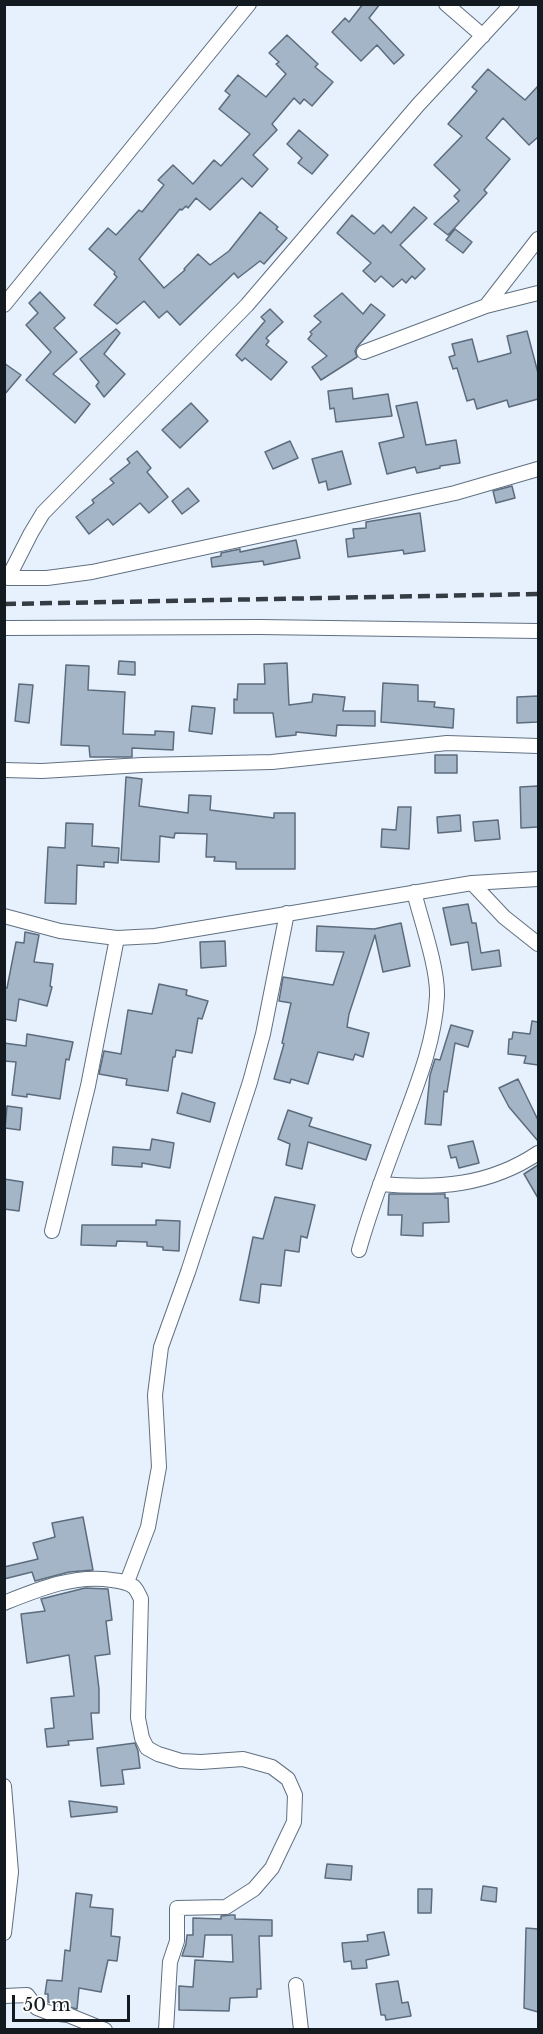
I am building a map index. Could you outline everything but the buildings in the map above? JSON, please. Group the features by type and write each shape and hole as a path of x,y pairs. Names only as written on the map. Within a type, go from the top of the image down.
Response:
{"street":[{"path":"4,305 245,8 254,4"},
{"path":"446,4 483,36"},
{"path":"6,581 43,513 247,305 418,105 512,4"},
{"path":"486,306 538,238"},
{"path":"364,352 486,306 538,292"},
{"path":"6,581 92,572 454,493 538,470"},
{"path":"4,628 260,627 538,630"},
{"path":"4,770 42,771 142,765 272,762 447,743 538,746"},
{"path":"4,916 60,931 117,938 155,936 472,883 538,879"},
{"path":"472,883 504,917 538,944"},
{"path":"359,1250 380,1184 425,1064 437,994 431,957 414,892"},
{"path":"127,1582 148,1527 159,1467 155,1395 161,1347 250,1083 263,1034 287,913"},
{"path":"52,1231 88,1086 117,938"},
{"path":"380,1184 436,1186 485,1179 526,1161 538,1153"},
{"path":"4,1602 39,1589 79,1580 102,1578 127,1582 136,1588 141,1599 138,1718 142,1738 147,1748 181,1761 243,1759 272,1767 288,1779 295,1795 294,1822 272,1868 254,1889 226,1907 177,1908 177,1941 170,1962 166,2030"},
{"path":"4,1786 11,1872 4,1933"},
{"path":"296,1984 301,2030"},
{"path":"4,1996 27,1995 37,2008 50,2013 68,2015 105,2030"}],"railway":[{"path":"4,604 538,594"}]}
